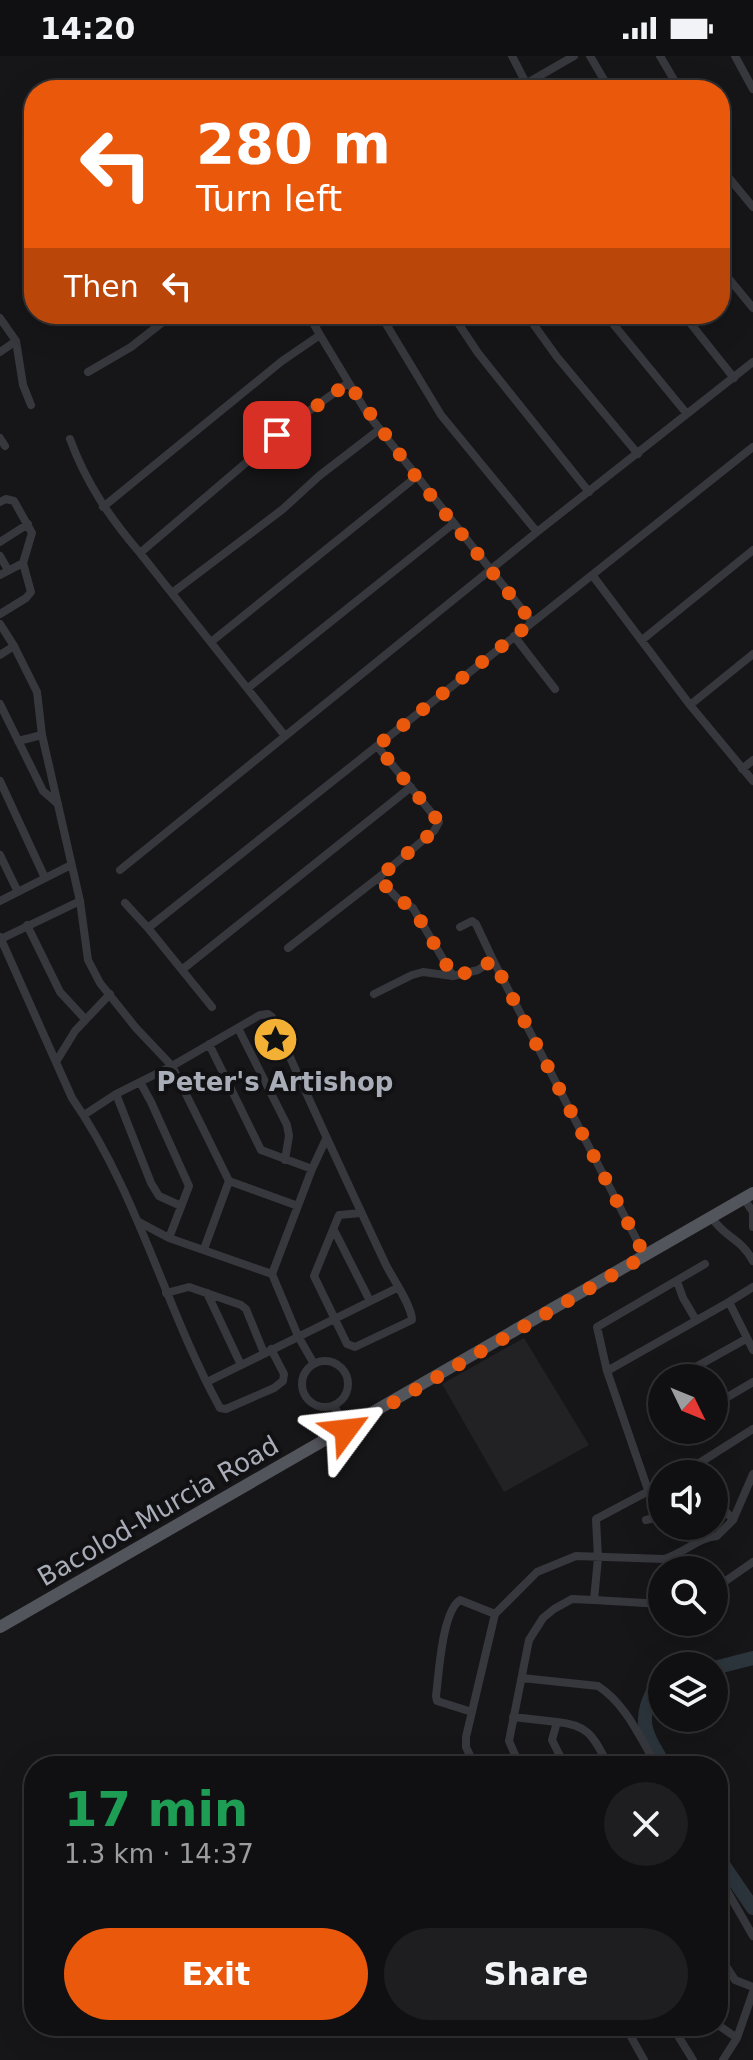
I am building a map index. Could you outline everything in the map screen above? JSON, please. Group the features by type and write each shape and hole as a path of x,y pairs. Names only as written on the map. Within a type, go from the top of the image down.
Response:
{"main road":[{"name":"Bacolod-Murcia Road","path":"0,1627 749,1196"}],"street":[{"path":"512,56 529,80"},
{"path":"532,80 574,56"},
{"path":"590,56 604,80"},
{"path":"660,56 674,80"},
{"path":"735,56 753,89"},
{"path":"730,179 753,207"},
{"path":"730,280 753,308"},
{"path":"0,318 16,341 23,385 31,405"},
{"path":"88,372 131,347 160,324"},
{"path":"314,324 348,383 380,429 532,622"},
{"path":"386,324 441,415 537,532"},
{"path":"459,324 487,366 589,492"},
{"path":"533,324 638,454"},
{"path":"613,324 687,414"},
{"path":"691,324 734,378"},
{"path":"103,507 282,361 320,335"},
{"path":"0,352 16,341"},
{"path":"120,870 537,532 753,362"},
{"path":"140,553 295,421 348,383"},
{"path":"172,593 283,509 319,476 380,429"},
{"path":"70,439 84,476 103,507 285,736"},
{"path":"148,928 753,447"},
{"path":"211,642 416,477"},
{"path":"0,502 6,499 14,501 32,533 23,563 31,592 0,614"},
{"path":"0,542 28,524"},
{"path":"248,688 453,524"},
{"path":"642,640 753,550"},
{"path":"0,556 4,572 23,563"},
{"path":"593,576 690,705 753,781"},
{"path":"0,624 37,692 42,735 80,901 88,960 100,983 172,1066 229,1181 298,1206"},
{"path":"514,636 555,689"},
{"path":"0,655 14,646"},
{"path":"690,705 753,654"},
{"path":"0,704 43,791 58,804"},
{"path":"18,741 42,735"},
{"path":"288,948 439,826 438,820 377,746"},
{"path":"742,769 753,760"},
{"path":"0,781 45,878"},
{"path":"183,969 411,787"},
{"path":"0,855 18,892"},
{"path":"0,901 71,865"},
{"path":"378,878 398,899 413,908 453,976"},
{"path":"80,901 0,938 72,1098 84,1115 139,1222 166,1293 223,1409 274,1388 283,1381 284,1374 246,1309 236,1302 189,1287 166,1293"},
{"path":"125,903 212,1007"},
{"path":"460,927 472,921 476,924 645,1256"},
{"path":"27,925 60,992 85,1019"},
{"path":"374,994 418,973 453,976 478,970 493,960"},
{"path":"56,1062 85,1019 110,994"},
{"path":"84,1115 116,1094 264,1013 272,1017 326,1139 413,1317 355,1347 347,1344 314,1276 339,1215 361,1213"},
{"path":"238,1028 287,1125 289,1136 285,1160"},
{"path":"209,1044 261,1150 312,1169"},
{"path":"140,1082 189,1186 169,1238"},
{"path":"116,1094 151,1183 159,1196 181,1206"},
{"path":"314,1364 298,1336 272,1274 326,1139"},
{"path":"204,1249 229,1181"},
{"path":"749,1196 753,1227"},
{"path":"712,1218 725,1234 741,1241 753,1261"},
{"path":"139,1222 169,1238 272,1274"},
{"path":"334,1230 370,1301"},
{"path":"594,1600 598,1558 596,1519 648,1490 607,1371 597,1327 705,1264"},
{"path":"677,1281 696,1320"},
{"path":"607,1371 753,1287"},
{"path":"209,1381 397,1288"},
{"path":"207,1293 241,1365"},
{"path":"729,1302 753,1350"},
{"path":"701,1364 746,1339"},
{"path":"324,1361 343,1369 347,1390 343,1399 334,1405 316,1406 303,1392 304,1375 314,1364 324,1361"},
{"path":"728,1397 753,1382"},
{"path":"334,1405 346,1430"},
{"path":"710,1460 753,1429"},
{"path":"471,1756 466,1743 495,1614 537,1572 576,1556 664,1559 675,1556 704,1537 717,1536 733,1520 753,1474"},
{"path":"728,1514 733,1520"},
{"path":"728,1579 753,1562"},
{"path":"516,1756 509,1741 513,1717 529,1640 543,1618 572,1599 648,1603"},
{"path":"472,1712 437,1701 450,1610 460,1600 495,1614"},
{"path":"522,1678 598,1686 608,1692 620,1704 651,1756"},
{"path":"513,1717 580,1726 590,1733 603,1756"},
{"path":"557,1722 552,1740 560,1756"},
{"path":"728,1892 753,1936"},
{"path":"723,2060 737,2038 753,1990 735,1980 728,1969"},
{"path":"728,2032 737,2038"},
{"path":"631,2036 644,2060"},
{"path":"678,2036 693,2060"}],"shaded area":[{"path":"524,1338 589,1445 504,1492 442,1384"}],"waterway":[{"path":"728,1664 753,1658"},
{"path":"648,1704 645,1725 659,1756"},
{"path":"728,1872 753,1908"}],"place":[{"name":"Peter's Artishop","path":"275,1039"}],"route":[{"path":"277,435 348,383 416,477 532,622 377,746 439,822 434,831 378,878 398,899 413,908 453,976 478,970 493,960 645,1256 346,1430"}]}
